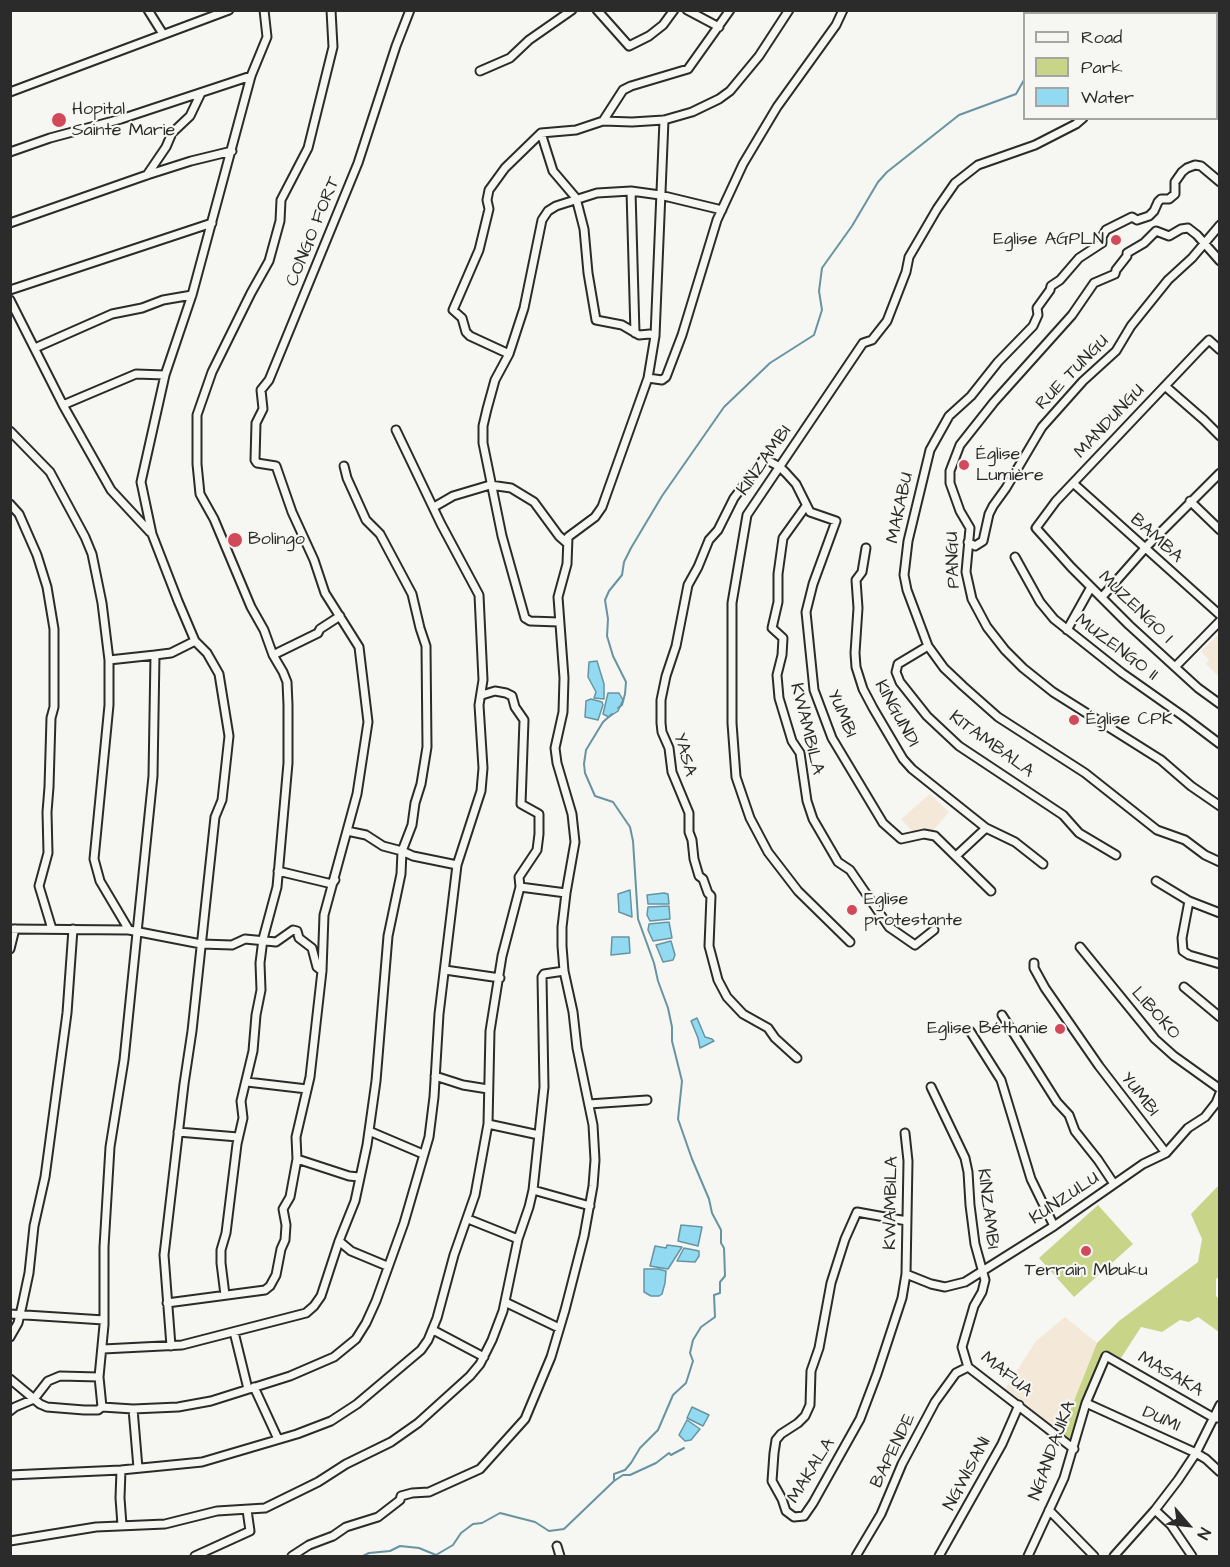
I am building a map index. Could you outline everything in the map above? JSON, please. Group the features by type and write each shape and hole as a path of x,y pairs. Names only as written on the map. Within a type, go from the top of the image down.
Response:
{"street":[{"path":"148,10 163,34"},
{"path":"10,92 229,10"},
{"path":"171,1346 164,1255 192,1031 215,818 222,800 229,736 219,674 207,653 195,641 152,534 141,482 165,375 192,296 251,76 267,37 264,10"},
{"path":"225,1295 221,1250 226,1233 238,1137 243,1115 241,1101 253,1051 256,1012 261,990 260,963 263,939 276,891 288,763 288,705 286,682 214,519 200,494 197,464 197,415 212,372 250,293 269,261 280,221 281,200 308,148 333,47 332,10"},
{"name":"CONGO FORT","path":"340,616 326,593 292,512 276,466 256,462 256,423 263,410 261,390 269,380 358,163 410,10"},
{"path":"480,71 510,58 529,40 572,10"},
{"path":"597,10 629,46 649,36 663,25 673,11"},
{"path":"687,10 719,27"},
{"path":"603,121 623,90 688,69 730,10"},
{"path":"509,354 468,334 462,318 453,308 468,279 479,250 489,209 487,200 489,188 507,166 542,133 576,130 603,121 664,120 706,106 730,91 759,56 787,13 778,10"},
{"path":"648,378 663,380 666,377 682,335 722,210 744,164 777,107 836,25 843,10"},
{"path":"10,152 50,138 121,119 251,76"},
{"path":"147,175 166,147 172,133 190,116 201,93"},
{"path":"292,1557 309,1545 333,1536 346,1527 378,1517 400,1500 401,1496 429,1492 480,1469 525,1419 551,1357 584,1236 595,1160 589,1104 564,971 562,927 575,842 572,814 557,763 555,748 563,712 564,678 558,597 567,564 568,537 595,516 602,507 648,378 655,336 664,120"},
{"name":"KINZAMBI","path":"850,942 798,891 768,852 750,818 736,777 732,723 734,584 747,515 863,343 873,339 887,321 912,251 937,209 958,180 978,165 1035,145 1081,120"},
{"path":"542,133 553,171 576,198 584,229 596,320 622,325 639,335 655,336"},
{"path":"10,223 147,175 232,151"},
{"name":"MAKABU","path":"1220,182 1195,165 1182,171 1175,182 1175,194 1169,199 1161,199 1149,216 1137,220 1132,217 1106,230 1102,243 1079,258 1051,286 1037,308 1038,315 1033,326 998,362 971,396 949,416 930,450 908,542 904,575 907,590 928,646 950,673 998,717 1085,773 1157,830 1185,840 1205,855 1220,862"},
{"path":"559,622 530,621 525,618 506,555 483,443 483,426 495,380 509,354 524,308 542,220 548,211 576,198 597,193 631,191 660,195 722,210"},
{"path":"631,191 635,333"},
{"path":"10,290 212,223"},
{"name":"RUE TUNGU","path":"968,542 975,546 983,541 988,514 1042,427 1083,381 1116,351 1131,326 1168,280 1205,244 1220,225"},
{"name":"PANGU","path":"1205,244 1188,228 1169,236 1156,231 1144,243 1127,253 1116,270 1116,274 1094,283 1072,315 994,402 960,445 950,471 950,483 960,511 969,524 967,581 972,599 987,627 1005,650 1053,692 1161,759 1191,786 1220,806"},
{"path":"1205,244 1220,261"},
{"path":"35,348 112,314 142,308 163,300 192,296"},
{"path":"10,300 63,405 111,490 152,534"},
{"name":"MANDUNGU","path":"1036,528 1056,501 1209,340 1220,350"},
{"path":"63,405 136,374 165,375"},
{"path":"1165,386 1220,436"},
{"path":"10,1379 34,1400 47,1407 98,1410 102,1407 133,1409 178,1407 211,1401 301,1372 334,1357 348,1346 366,1323 404,1223 429,1137 439,1014 457,865 481,791 483,768 479,705 483,680 479,595 441,524 396,430"},
{"path":"10,431 47,468 92,554 102,603 109,660 109,705 94,859 100,881 132,931"},
{"name":"YASA","path":"780,466 763,460 734,498 718,530 709,540 688,585 676,646 666,676 660,716 662,732 669,748 672,772 689,813 689,832 694,859 699,876 704,880 711,896 709,946 718,980 727,997 743,1014 768,1028 775,1038 797,1058"},
{"path":"103,1349 171,1346 214,1338 301,1315 314,1306 321,1296 354,1201 369,1131 378,1060 386,953 402,850 412,825 427,747 426,646 412,594 380,534 366,520 344,466"},
{"path":"780,466 796,484 806,506"},
{"path":"1102,597 1144,549 1220,473"},
{"name":"BAMBA","path":"1073,483 1220,615"},
{"path":"434,507 456,495 490,485 512,488 534,502 559,536 567,543"},
{"path":"1190,501 1220,530"},
{"path":"10,504 19,514 37,555 47,588 54,629 54,707 51,718 46,812 48,853 39,886 52,929"},
{"name":"YUMBI","path":"806,506 814,515 836,521 807,607 814,690 828,728 883,823 901,839 924,834 935,836 991,891"},
{"name":"KWAMBILA","path":"806,506 783,538 778,574 778,602 772,628 783,638 777,675 779,698 792,741 800,753 807,801 813,819 838,862 850,870 889,927 915,945 934,930"},
{"name":"MUZENGO I","path":"1036,528 1091,587 1175,667 1220,704"},
{"name":"KINGUNDI","path":"866,548 862,572 856,580 858,601 856,667 863,689 897,749 912,769 986,828 1015,842 1043,864"},
{"name":"MUZENGO II","path":"1015,557 1040,602 1067,630 1220,744"},
{"path":"1067,630 1091,587"},
{"path":"167,1303 181,1303 265,1290 278,1269 285,1240 286,1225 283,1209 290,1197 297,1159 296,1137 310,1077 322,971 324,915 336,878 357,794 368,722 359,647 340,616 320,629 318,633 273,655"},
{"path":"1175,667 1220,621"},
{"path":"109,660 171,652 195,641"},
{"name":"KITAMBALA","path":"928,646 898,664 896,672 900,682 927,716 959,746 1063,815 1079,833 1116,855"},
{"path":"102,1407 99,1377 103,1349 104,1246 110,1148 124,1060 132,931 153,776 155,655"},
{"path":"10,1475 121,1470 202,1462 278,1439 331,1421 357,1404 421,1350 433,1330 454,1255 475,1194 488,1124 490,1031 508,929 520,887 519,877 537,850 539,834 539,814 521,804 524,720 515,708 512,696 495,691 482,695"},
{"path":"956,856 986,828"},
{"path":"347,831 366,835 383,846 402,850 413,856 457,865"},
{"path":"278,872 332,884 336,878"},
{"path":"1156,881 1189,901 1220,913"},
{"path":"520,887 566,893"},
{"path":"1189,901 1182,938 1183,951 1220,964"},
{"path":"10,949 13,929 132,931 201,944 232,945 245,939 276,942 291,931 297,932 299,938 312,948 317,967 322,971"},
{"path":"10,1337 20,1315 29,1273 34,1226 45,1177 67,1013 73,929"},
{"name":"LIBOKO","path":"1080,947 1155,1039 1220,1091"},
{"name":"YUMBI","path":"1034,963 1034,968 1045,988 1094,1059 1166,1154"},
{"path":"445,970 500,978"},
{"path":"10,1541 122,1525 165,1524 217,1511 266,1508 391,1442 418,1423 470,1376 484,1357 495,1334 505,1302 518,1239 530,1207 544,1087 542,977 544,974 564,971"},
{"path":"1184,987 1220,1017"},
{"path":"1002,1015 1051,1094 1069,1115 1075,1131 1114,1184"},
{"path":"970,1031 1001,1080 1031,1179 1054,1226"},
{"path":"435,1076 461,1085 488,1089"},
{"path":"247,1082 307,1089"},
{"name":"KINZAMBI","path":"931,1087 965,1158 975,1244 981,1271"},
{"name":"KUNZULU","path":"906,1274 931,1284 949,1287 965,1282 1054,1226 1143,1164 1166,1154 1182,1134 1204,1117 1216,1103 1220,1091"},
{"path":"589,1104 647,1100"},
{"path":"488,1124 539,1135"},
{"path":"369,1131 423,1154"},
{"path":"178,1132 238,1137"},
{"name":"KWAMBILA","path":"905,1133 908,1161 906,1274"},
{"path":"297,1159 349,1176 359,1177"},
{"path":"533,1190 590,1206"},
{"name":"MAKALA","path":"906,1274 902,1298 860,1419 813,1503 804,1516 794,1517 786,1511 772,1481 774,1453 781,1434 798,1423 810,1405 811,1371 819,1348 831,1283 845,1239 857,1212 907,1221"},
{"path":"468,1219 518,1239"},
{"path":"339,1241 351,1251 387,1266"},
{"name":"MAFUA","path":"981,1271 985,1280 984,1286 974,1306 962,1347 968,1367 1074,1449"},
{"path":"505,1302 559,1328"},
{"path":"10,1314 104,1320"},
{"path":"433,1330 484,1357"},
{"path":"234,1332 251,1388 278,1439"},
{"name":"NGANDAJIKA","path":"1028,1557 1064,1478 1086,1403 1106,1356"},
{"name":"MASAKA","path":"1106,1356 1217,1418"},
{"name":"BAPENDE","path":"856,1557 881,1514 902,1464 935,1402 956,1373 968,1367"},
{"path":"10,1411 34,1400 48,1382 60,1376 99,1377"},
{"name":"DUMI","path":"1086,1403 1196,1453 1220,1472"},
{"name":"NGWISANI","path":"939,1557 1002,1444 1019,1405"},
{"path":"1114,1557 1155,1510 1196,1453 1217,1418 1220,1405"},
{"path":"133,1409 138,1468"},
{"path":"121,1470 122,1525"},
{"path":"195,1557 248,1533 251,1529 247,1510"},
{"path":"1049,1510 1094,1557"},
{"path":"1155,1510 1171,1525 1192,1557"},
{"path":"557,1546 560,1557"}],"shaded area":[{"path":"1219,634 1219,677 1206,664 1209,660 1201,651"},
{"path":"930,794 949,812 931,833 915,834 901,819"},
{"path":"1065,1317 1097,1343 1060,1436 1005,1389 1036,1341"}],"green space":[{"path":"1219,1185 1220,1276 1216,1279 1216,1296 1219,1299 1219,1332 1198,1317 1189,1322 1180,1320 1162,1332 1141,1327 1121,1358 1105,1350 1086,1403 1074,1449 1060,1436 1097,1343 1119,1321 1198,1262 1202,1239 1191,1214"},
{"name":"Terrain Mbuku","path":"1098,1205 1133,1244 1074,1297 1039,1258"}],"water":[{"path":"597,661 604,684 604,699 594,698 596,692 588,677 589,662"},
{"path":"608,693 619,693 623,700 618,711 609,717 603,714"},
{"path":"591,699 602,702 603,705 598,720 585,717 586,701"},
{"path":"630,890 632,917 619,912 618,894"},
{"path":"668,894 669,904 648,904 647,895"},
{"path":"669,906 670,919 650,921 647,915 648,907"},
{"path":"669,922 672,938 653,941 648,930 649,924"},
{"path":"612,937 629,937 630,953 611,955"},
{"path":"671,941 675,955 673,960 663,962 656,945"},
{"path":"697,1018 705,1037 714,1041 700,1048 691,1021"},
{"path":"681,1225 702,1227 698,1246 678,1241"},
{"path":"667,1245 682,1247 668,1269 650,1266 655,1246 666,1248"},
{"path":"684,1248 699,1251 695,1262 677,1261"},
{"path":"644,1269 666,1271 662,1294 659,1296 651,1296 644,1292"},
{"path":"692,1407 709,1415 703,1426 687,1418"},
{"path":"687,1420 700,1429 691,1440 685,1441 679,1435"}],"waterway":[{"path":"618,708 622,705 626,682 613,656 607,636 608,619 605,600 622,575 624,562 631,548 662,496 724,407 770,363 814,335 822,310 819,291 822,268 852,226 878,182 887,172 959,115 1016,94 1023,82"},
{"path":"363,1556 369,1553 390,1551 400,1546 419,1548 436,1555 453,1545 461,1533 473,1524 482,1523 500,1513 535,1522 549,1531 564,1529 614,1481 614,1474 625,1470 640,1448 658,1430 673,1395 686,1383 693,1361 690,1353 693,1340 701,1327 715,1317 714,1295 720,1293 720,1282 725,1276 721,1230 712,1213 709,1199 678,1119 682,1081 672,1041 668,1008 638,919 630,827 613,802 595,796 585,773 586,750 603,722 612,714"},
{"path":"614,1481 623,1475 630,1475 656,1463 669,1453 671,1455 684,1448"}],"place":[{"name":"Hopital Sainte Marie","path":"59,120"},
{"name":"Eglise AGPLN","path":"1116,240"},
{"name":"Église Lumière","path":"964,465"},
{"name":"Bolingo","path":"235,540"},
{"name":"Église CPK","path":"1074,720"},
{"name":"Eglise protestante","path":"852,910"},
{"name":"Eglise Béthanie","path":"1060,1029"},
{"name":"Terrain Mbuku","path":"1086,1251"}]}
